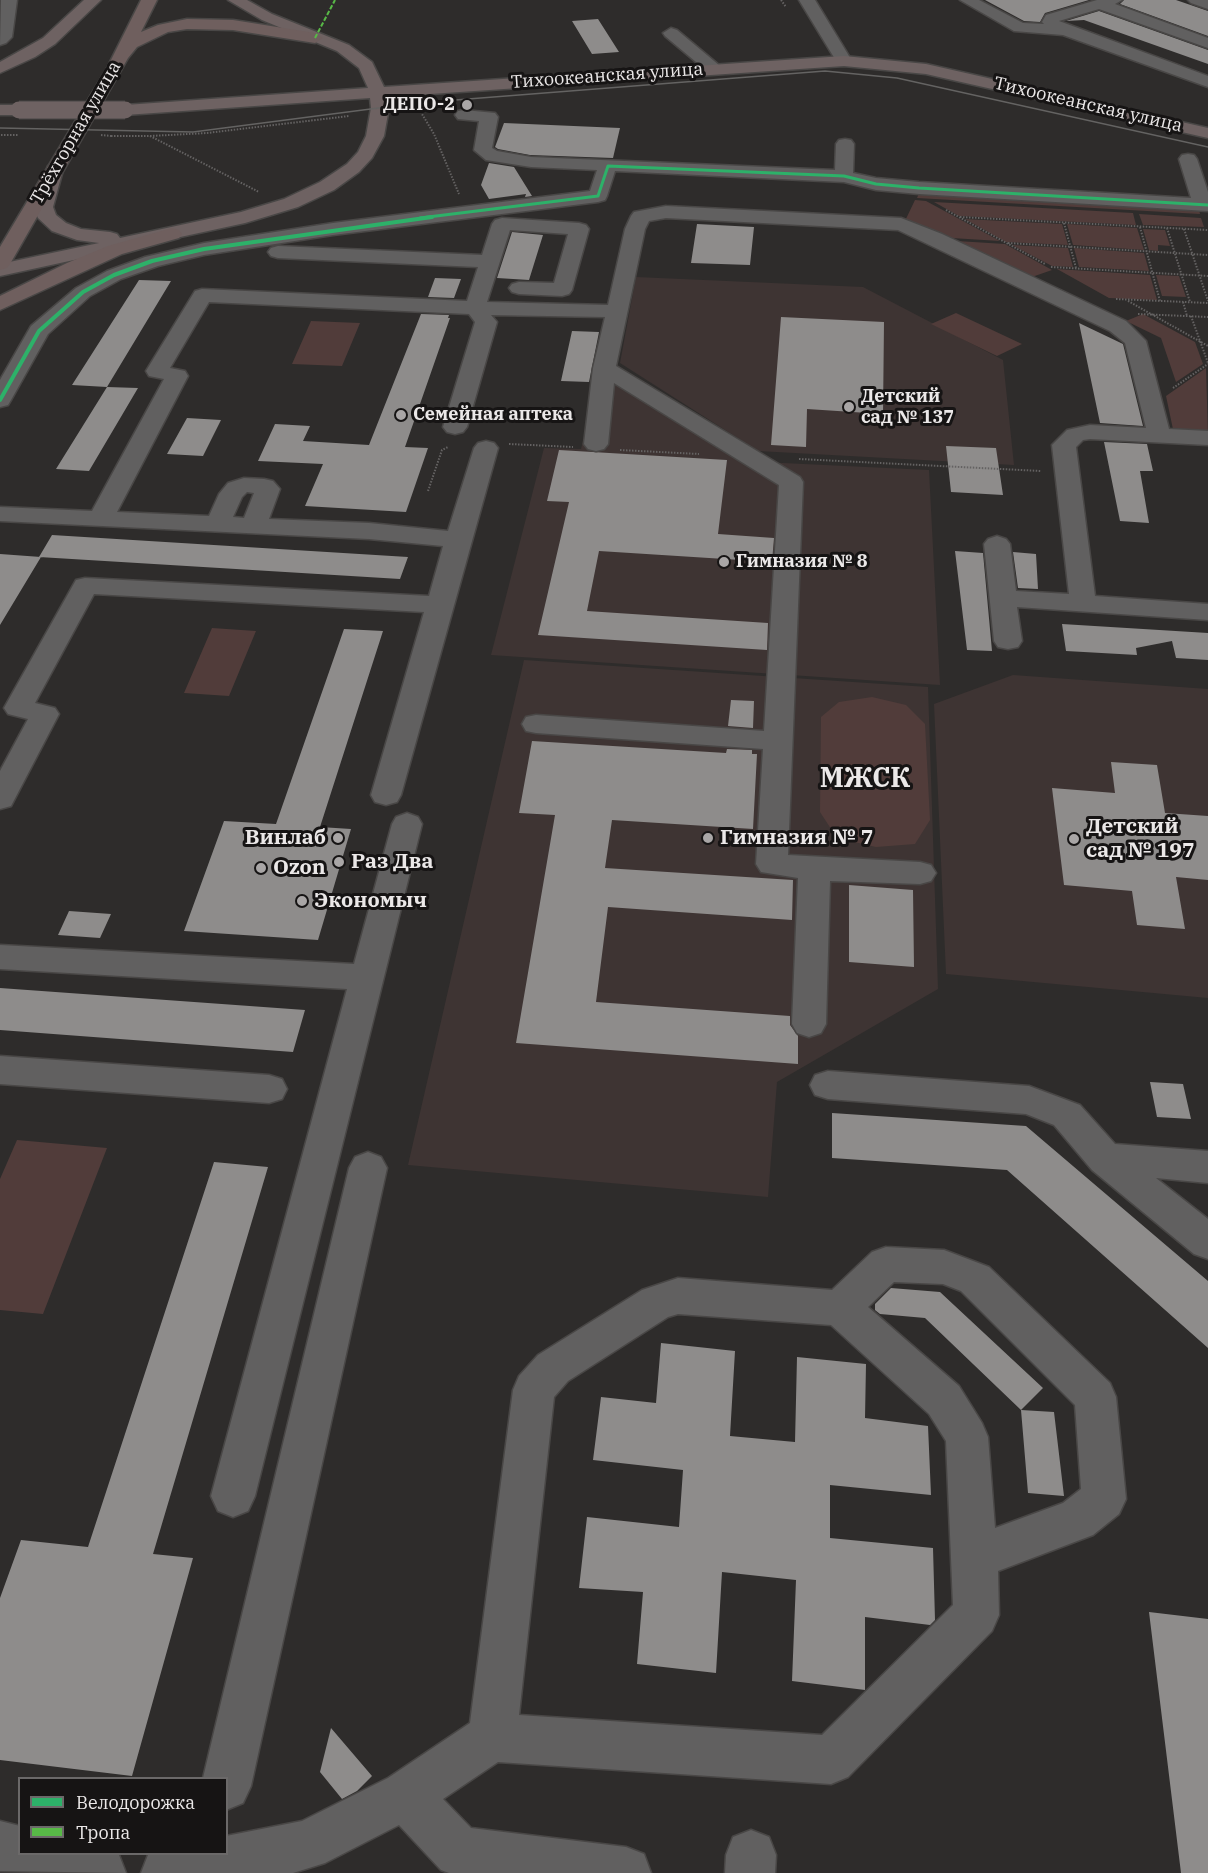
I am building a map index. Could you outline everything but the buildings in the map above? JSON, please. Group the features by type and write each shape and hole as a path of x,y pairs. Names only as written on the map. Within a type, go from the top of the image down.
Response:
{"highway":[{"name":"Трёхгорная улица","path":"0,264 115,68 148,0"},
{"path":"115,68 125,52 137,40 176,25 197,23 233,25 315,38"},
{"path":"0,304 74,267 115,250 172,234"}],"main road":[{"path":"0,68 49,41 93,0"},
{"path":"0,270 88,249 172,234 282,206 327,186 353,168 366,154 375,136 379,113 374,79 366,65 343,48 261,15 236,0"},
{"name":"Тихоокеанская улица","path":"0,110 125,110 844,61 926,69 1208,133"},
{"path":"54,170 44,207 48,218 59,227 77,234 100,238 172,234"}],"street":[{"path":"0,40 3,37 9,0"},
{"path":"807,0 844,61"},
{"path":"968,0 1020,28 1065,30"},
{"path":"1196,0 1208,4"},
{"path":"1208,43 1106,2 1051,18 1050,21 1065,30 1208,82"},
{"path":"671,33 714,69"},
{"path":"464,116 489,117 483,150 492,156 531,162 844,176 876,184 919,188 1206,205 1188,159"},
{"path":"844,176 845,144"},
{"path":"0,400 39,331 83,292 114,275 152,261 204,249 466,211 598,195 608,166"},
{"path":"1138,181 1144,201"},
{"path":"901,224 919,188"},
{"path":"596,444 604,368 637,222 641,216 651,213 901,224 1118,326 1135,341 1158,435"},
{"path":"475,308 489,261 502,224 579,229 562,290 482,286"},
{"path":"204,249 489,261"},
{"path":"101,518 177,376 157,371 202,295 475,308 616,311"},
{"path":"455,427 486,322 475,308"},
{"path":"604,368 791,482 772,864 814,869 920,873"},
{"path":"1083,603 1064,444 1075,435 1090,432 1208,438"},
{"path":"233,1497 367,977 397,809 439,605 486,448"},
{"path":"218,524 231,494 237,488 244,485 264,486 268,489 254,525"},
{"path":"0,514 369,531 458,540"},
{"path":"997,544 1008,640"},
{"path":"0,799 45,714 18,708 86,586 439,605"},
{"path":"1002,598 1208,612"},
{"path":"536,724 778,741"},
{"path":"809,1024 814,869"},
{"path":"0,957 367,977"},
{"path":"0,1070 269,1089"},
{"path":"828,1085 1029,1100 1067,1115 1105,1159 1208,1242"},
{"path":"1105,1159 1208,1167"},
{"path":"228,1777 368,1168"},
{"path":"840,1308 886,1264 944,1267 975,1279 1095,1397 1104,1499 1077,1520 975,1557"},
{"path":"195,1864 307,1845 405,1795 492,1737 831,1760 976,1615 975,1557 967,1437 944,1400 840,1308 678,1296 656,1303 553,1368 534,1390 492,1737"},
{"path":"405,1795 459,1852 626,1872"},
{"path":"0,1846 18,1852"},
{"path":"29,1855 55,1863"}],"path":[{"path":"412,90 419,112 434,134 466,211"},
{"path":"111,136 207,133 379,113"},
{"path":"150,136 268,197"},
{"path":"943,209 1060,273"},
{"path":"958,217 1208,230"},
{"path":"1138,219 1160,301"},
{"path":"1064,223 1076,269"},
{"path":"1167,228 1190,302"},
{"path":"1118,304 1109,299 1208,302 1184,229"},
{"path":"993,242 1208,255"},
{"path":"1051,267 1208,276"},
{"path":"1126,300 1208,346"},
{"path":"1183,302 1208,363"},
{"path":"1136,314 1208,317"}],"shaded area":[{"path":"921,189 1198,205 1200,214 917,198"},
{"path":"915,200 926,201 1000,241 935,237 904,223"},
{"path":"934,202 1133,213 1136,225 959,216"},
{"path":"1139,214 1201,218 1204,227 1143,225"},
{"path":"965,219 1062,224 1068,245 1006,242"},
{"path":"1067,224 1137,228 1144,250 1073,245"},
{"path":"1143,229 1165,230 1170,246 1158,245 1158,251 1149,250"},
{"path":"941,240 1005,244 1052,270 1029,278"},
{"path":"1012,245 1068,248 1073,267 1052,266"},
{"path":"1074,248 1144,253 1149,271 1079,267"},
{"path":"1057,269 1150,275 1157,300 1109,298"},
{"path":"1156,275 1179,276 1186,297 1162,296"},
{"name":"Детский сад № 137","path":"636,277 863,287 1003,360 1014,465 758,451 620,363"},
{"path":"956,313 1022,344 997,356 931,324"},
{"path":"1143,314 1195,342 1203,364 1176,382 1161,338 1126,321"},
{"path":"311,321 360,323 342,366 292,364"},
{"path":"1206,368 1208,436 1174,434 1166,396"},
{"name":"Гимназия № 8","path":"597,384 634,387 741,461 929,470 940,685 491,655 544,448 581,449"},
{"path":"212,628 256,631 229,696 184,693"},
{"name":"Гимназия № 7","path":"524,660 928,687 938,989 777,1082 768,1197 408,1165"},
{"name":"Детский сад № 197","path":"1013,675 1208,689 1208,998 946,974 934,704"},
{"path":"872,697 906,705 925,724 930,820 915,844 876,847 837,838 820,812 821,717 839,702"},
{"path":"17,1140 107,1148 43,1314 0,1310 0,1179"}],"tram line":[{"path":"0,128 193,132 417,103 825,71 897,78 1208,147"}],"marked path":[{"path":"315,38 335,0"}],"cycle path":[{"path":"0,400 39,331 83,292 114,275 152,261 204,249 333,229 598,196 608,166 844,176 876,184 919,188 1208,205"}],"place":[{"name":"ДЕПО-2","path":"467,105"},
{"name":"Детский сад № 137","path":"849,407"},
{"name":"Семейная аптека","path":"401,415"},
{"name":"Гимназия № 8","path":"724,562"},
{"name":"Винлаб","path":"338,838"},
{"name":"Гимназия № 7","path":"708,838"},
{"name":"Детский сад № 197","path":"1074,839"},
{"name":"Раз Два","path":"339,862"},
{"name":"Ozon","path":"261,868"},
{"name":"Экономыч","path":"302,901"}],"district":[{"name":"МЖСК","path":"865,779"}]}
